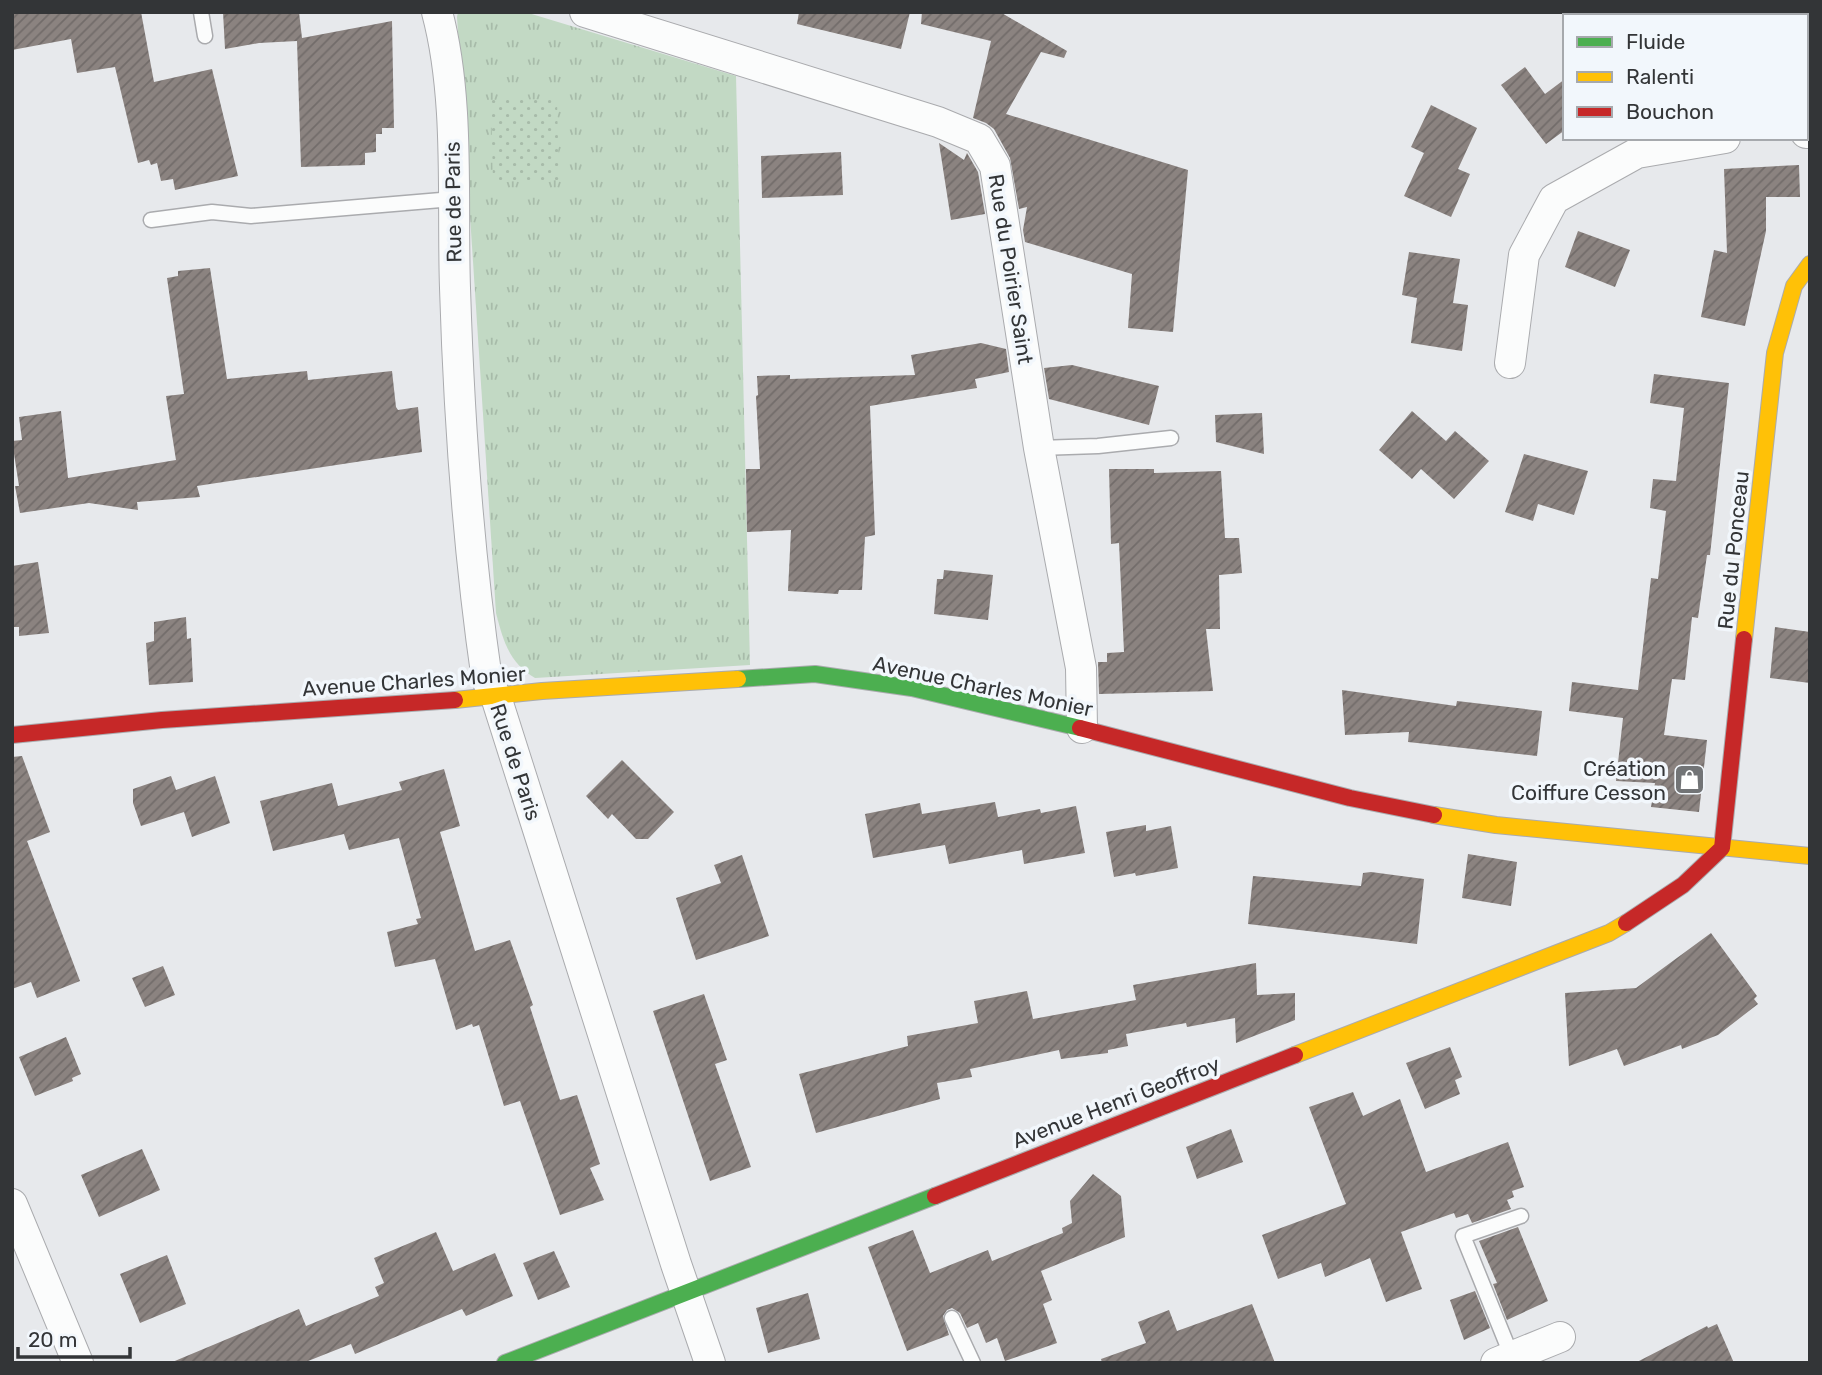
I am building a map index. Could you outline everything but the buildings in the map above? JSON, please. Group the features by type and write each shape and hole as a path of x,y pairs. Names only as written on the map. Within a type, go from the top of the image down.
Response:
{"street":[{"name":"Rue de Paris","path":"437,12 448,69 458,408 487,680 496,697 710,1363"},
{"name":"Rue du Poirier Saint","path":"585,12 938,122 979,139 995,166 1039,448 1081,668 1082,728"},
{"path":"1510,363 1524,255 1554,198 1637,153 1713,140"},
{"name":"Rue du Ponceau","path":"1722,848 1775,353 1794,286 1810,264"},
{"name":"Avenue Charles Monier","path":"12,735 162,720 496,697 542,691 815,674 912,688 1082,728 1350,798 1425,814 1496,825 1810,856"},
{"name":"Avenue Henri Geoffroy","path":"505,1363 1609,933 1666,900 1709,864 1722,848"},
{"path":"12,1204 78,1363"},
{"path":"1504,1360 1560,1337"}],"lane":[{"path":"201,12 205,36"},
{"path":"151,220 212,212 251,216 453,199"},
{"path":"1039,448 1098,446 1171,438"},
{"path":"1504,1360 1463,1236 1521,1216"},
{"path":"952,1318 973,1363"}],"green space":[{"path":"458,12 525,12 736,76 750,665 535,678 513,658 505,641 496,613"},
{"path":"557,99 559,180 493,182 491,100"}],"traffic: fast":[{"path":"738,679 815,674 912,688 1080,728"},
{"path":"505,1363 935,1196"}],"traffic: slow":[{"path":"1744,639 1775,353 1794,286 1810,264"},
{"path":"455,700 542,691 738,679"},
{"path":"1434,815 1496,825 1810,856"},
{"path":"1295,1055 1609,933 1626,923"}],"traffic: jam":[{"path":"1626,923 1683,885 1722,848 1744,639"},
{"path":"12,735 162,720 455,700"},
{"path":"1080,728 1350,798 1434,815"},
{"path":"935,1196 1295,1055"}],"place":[{"name":"Création Coiffure Cesson","path":"1689,780"}]}
